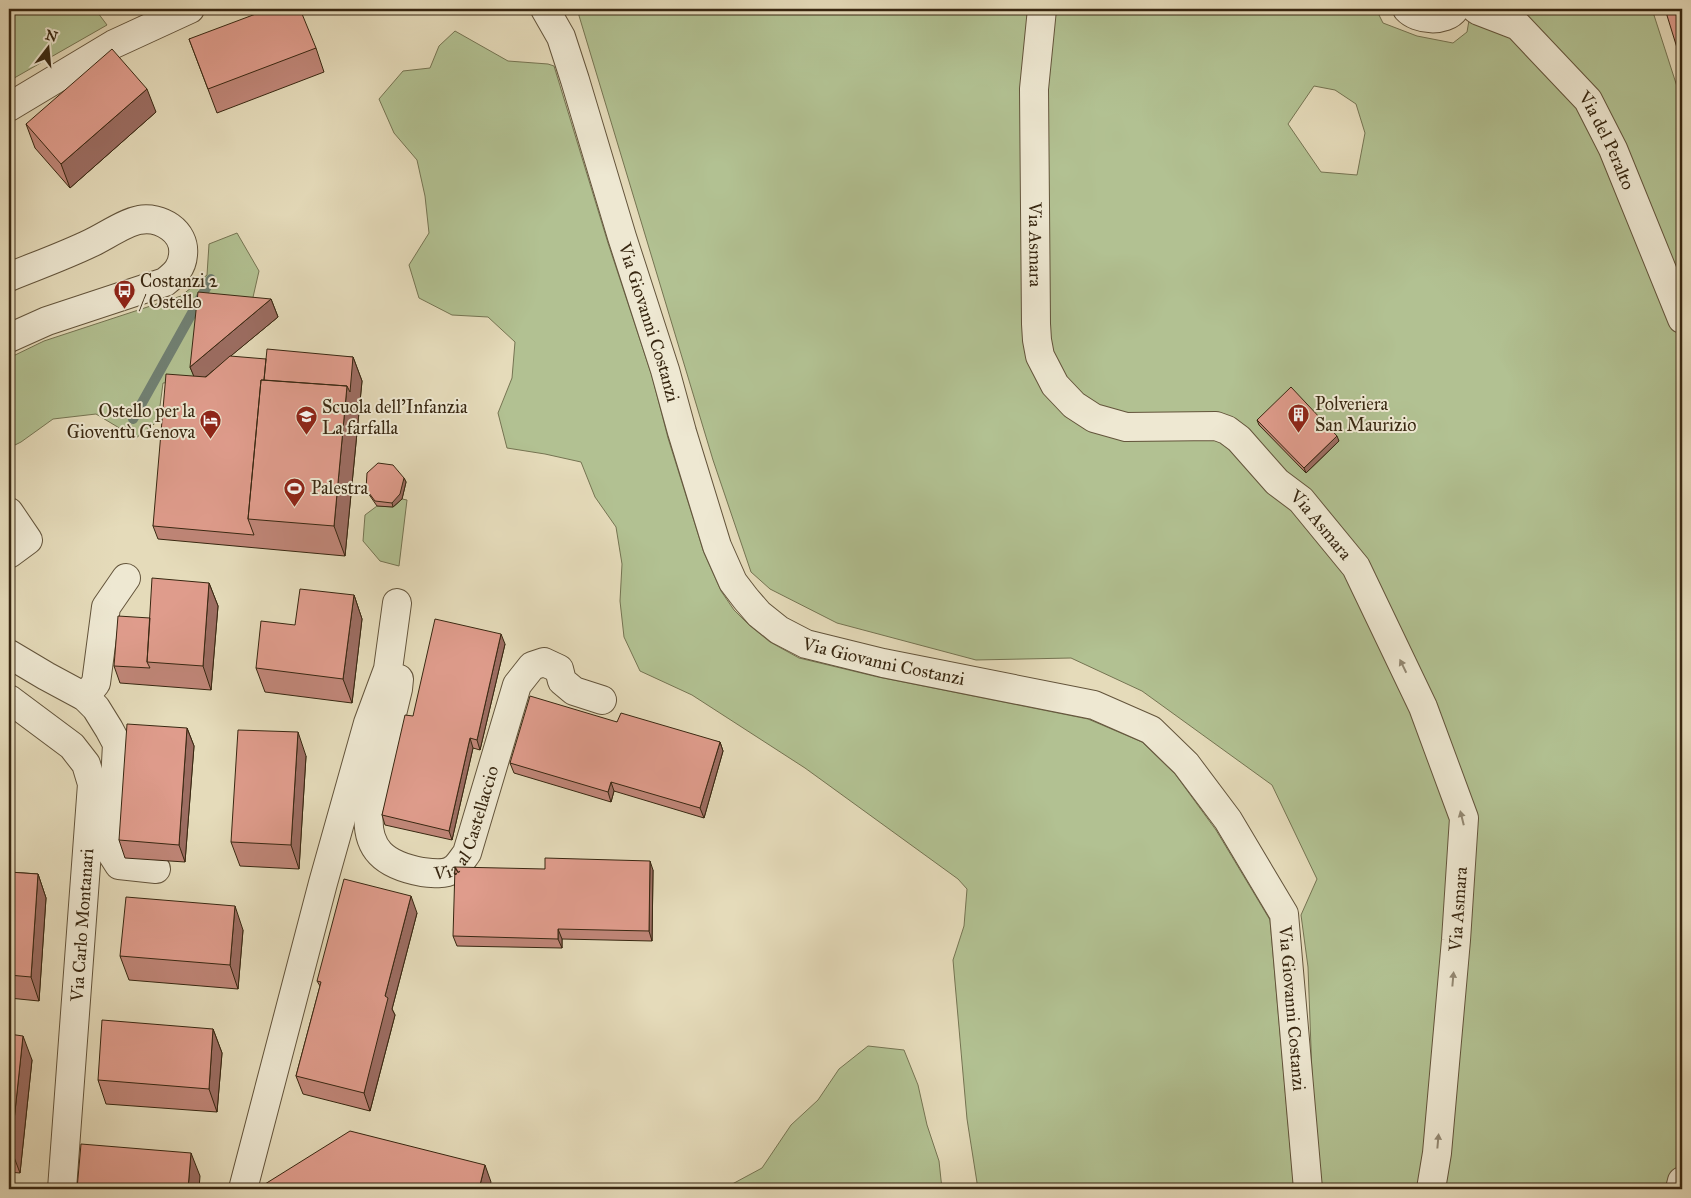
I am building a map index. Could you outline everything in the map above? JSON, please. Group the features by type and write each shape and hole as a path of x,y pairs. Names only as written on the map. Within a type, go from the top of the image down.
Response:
{"street":[{"path":"9,107 114,44 190,9"},
{"name":"Via Giovanni Costanzi","path":"546,9 561,37 665,370 717,546 733,582 759,614 779,630 806,644 883,663 1094,705 1151,730 1186,764 1228,820 1284,914 1308,1189"},
{"name":"Via Asmara","path":"1042,9 1034,89 1036,324 1040,356 1055,385 1074,405 1094,418 1126,427 1216,426 1227,430 1239,439 1277,482 1301,500 1356,567 1423,707 1464,818 1456,940 1437,1152 1431,1189"},
{"path":"1407,9 1410,12 1433,20 1452,13 1455,9"},
{"name":"Via del Peralto","path":"1476,9 1479,12 1518,26 1588,100 1613,149 1682,319"},
{"path":"9,277 75,251 137,220 152,219 165,223 176,231 184,249 183,262 176,273 164,282 47,321 9,338"},
{"path":"1650,239 1667,244 1682,272"},
{"path":"9,512 18,547"},
{"path":"85,697 96,683 106,607 126,578"},
{"path":"243,1189 323,882 368,723 388,669 396,603"},
{"path":"9,654 85,697 96,708 117,744 112,854 119,865 156,869"},
{"name":"Via al Castellaccio","path":"388,669 395,671 400,681 369,810 368,825 371,839 381,855 394,864 428,873 443,873 453,870 467,852 517,685 532,666 544,662 558,669 562,681 574,691 602,700"},
{"name":"Via Carlo Montanari","path":"9,699 72,746 86,764 92,784 62,1189"},
{"path":"1680,1189 1682,1181"}],"green space":[{"path":"9,9 95,9 107,25 9,81"},
{"path":"577,9 1376,9 1383,23 1417,36 1453,43 1467,32 1471,9 1652,9 1682,102 1682,1189 1320,1189 1314,1128 1308,967 1301,915 1317,879 1272,785 1142,691 1071,658 976,660 837,623 770,589 751,572 713,460","holes":["1314,86 1335,90 1356,104 1365,133 1357,175 1321,172 1288,124"]},
{"path":"455,31 508,61 554,66 608,243 652,376 668,438 704,553 721,591 734,610 770,642 799,658 878,677 1088,719 1142,742 1175,774 1216,830 1270,920 1294,1189 978,1189 967,1119 953,960 964,926 967,889 958,879 805,768 692,695 640,671 624,637 620,601 622,564 616,527 595,497 581,462 507,448 498,413 512,378 515,342 488,317 452,315 419,298 409,265 429,233 425,196 417,160 394,133 379,99 403,71 430,68 439,46"},
{"path":"237,233 259,271 251,306 200,307 193,380 163,383 158,421 136,438 96,414 53,419 21,442 9,448 9,358 44,341 181,296 207,275 209,244"},
{"path":"402,499 407,500 399,566 380,561 363,541 365,515 377,506 393,507"},
{"path":"868,1046 904,1050 918,1085 927,1125 939,1161 942,1189 723,1189 762,1168 791,1125 818,1100 839,1069"}],"building":[{"path":"269,9 300,9 316,48 208,89 189,39"},
{"path":"1665,9 1682,9 1682,64"},
{"path":"112,49 147,89 61,164 26,124"},
{"path":"198,292 271,299 190,367"},
{"path":"267,349 353,357 350,392 347,386 264,380"},
{"path":"230,356 266,359 264,380 261,380 248,519 254,535 153,526 166,374 206,377"},
{"path":"261,380 347,386 334,526 248,519"},
{"name":"Polveriera San Maurizio","path":"1291,387 1337,436 1304,468 1257,420"},
{"path":"378,463 393,465 404,478 400,494 392,503 375,501 366,489 367,473"},
{"path":"152,578 209,583 203,666 147,662"},
{"path":"300,589 354,595 343,679 256,668 261,621 295,625"},
{"path":"118,616 150,618 147,662 150,668 114,666"},
{"path":"435,619 501,634 477,740 470,738 449,831 382,815 405,715 413,716"},
{"path":"530,696 617,722 621,713 720,742 700,808 611,782 608,792 510,763"},
{"path":"127,724 187,728 179,845 119,840"},
{"path":"238,730 298,732 291,845 231,842"},
{"path":"545,858 650,861 649,931 558,929 558,939 453,936 455,867 545,869"},
{"path":"9,872 38,874 31,977 9,975"},
{"path":"344,879 411,896 385,996 388,998 364,1093 296,1076 321,982 317,981"},
{"path":"126,897 235,906 230,965 120,956"},
{"path":"102,1020 213,1029 209,1089 98,1080"},
{"path":"9,1034 23,1036 11,1149 9,1149"},
{"path":"350,1131 485,1165 479,1189 257,1189"},
{"path":"81,1144 191,1153 188,1189 77,1189"}],"waterway":[{"path":"133,419 211,279"}],"place":[{"name":"Costanzi 2 / Ostello","path":"124,310"},
{"name":"Polveriera San Maurizio","path":"1299,433"},
{"name":"Scuola dell'Infanzia La farfalla","path":"306,436"},
{"name":"Ostello per la Gioventù Genova","path":"211,440"},
{"name":"Palestra","path":"295,507"}]}
